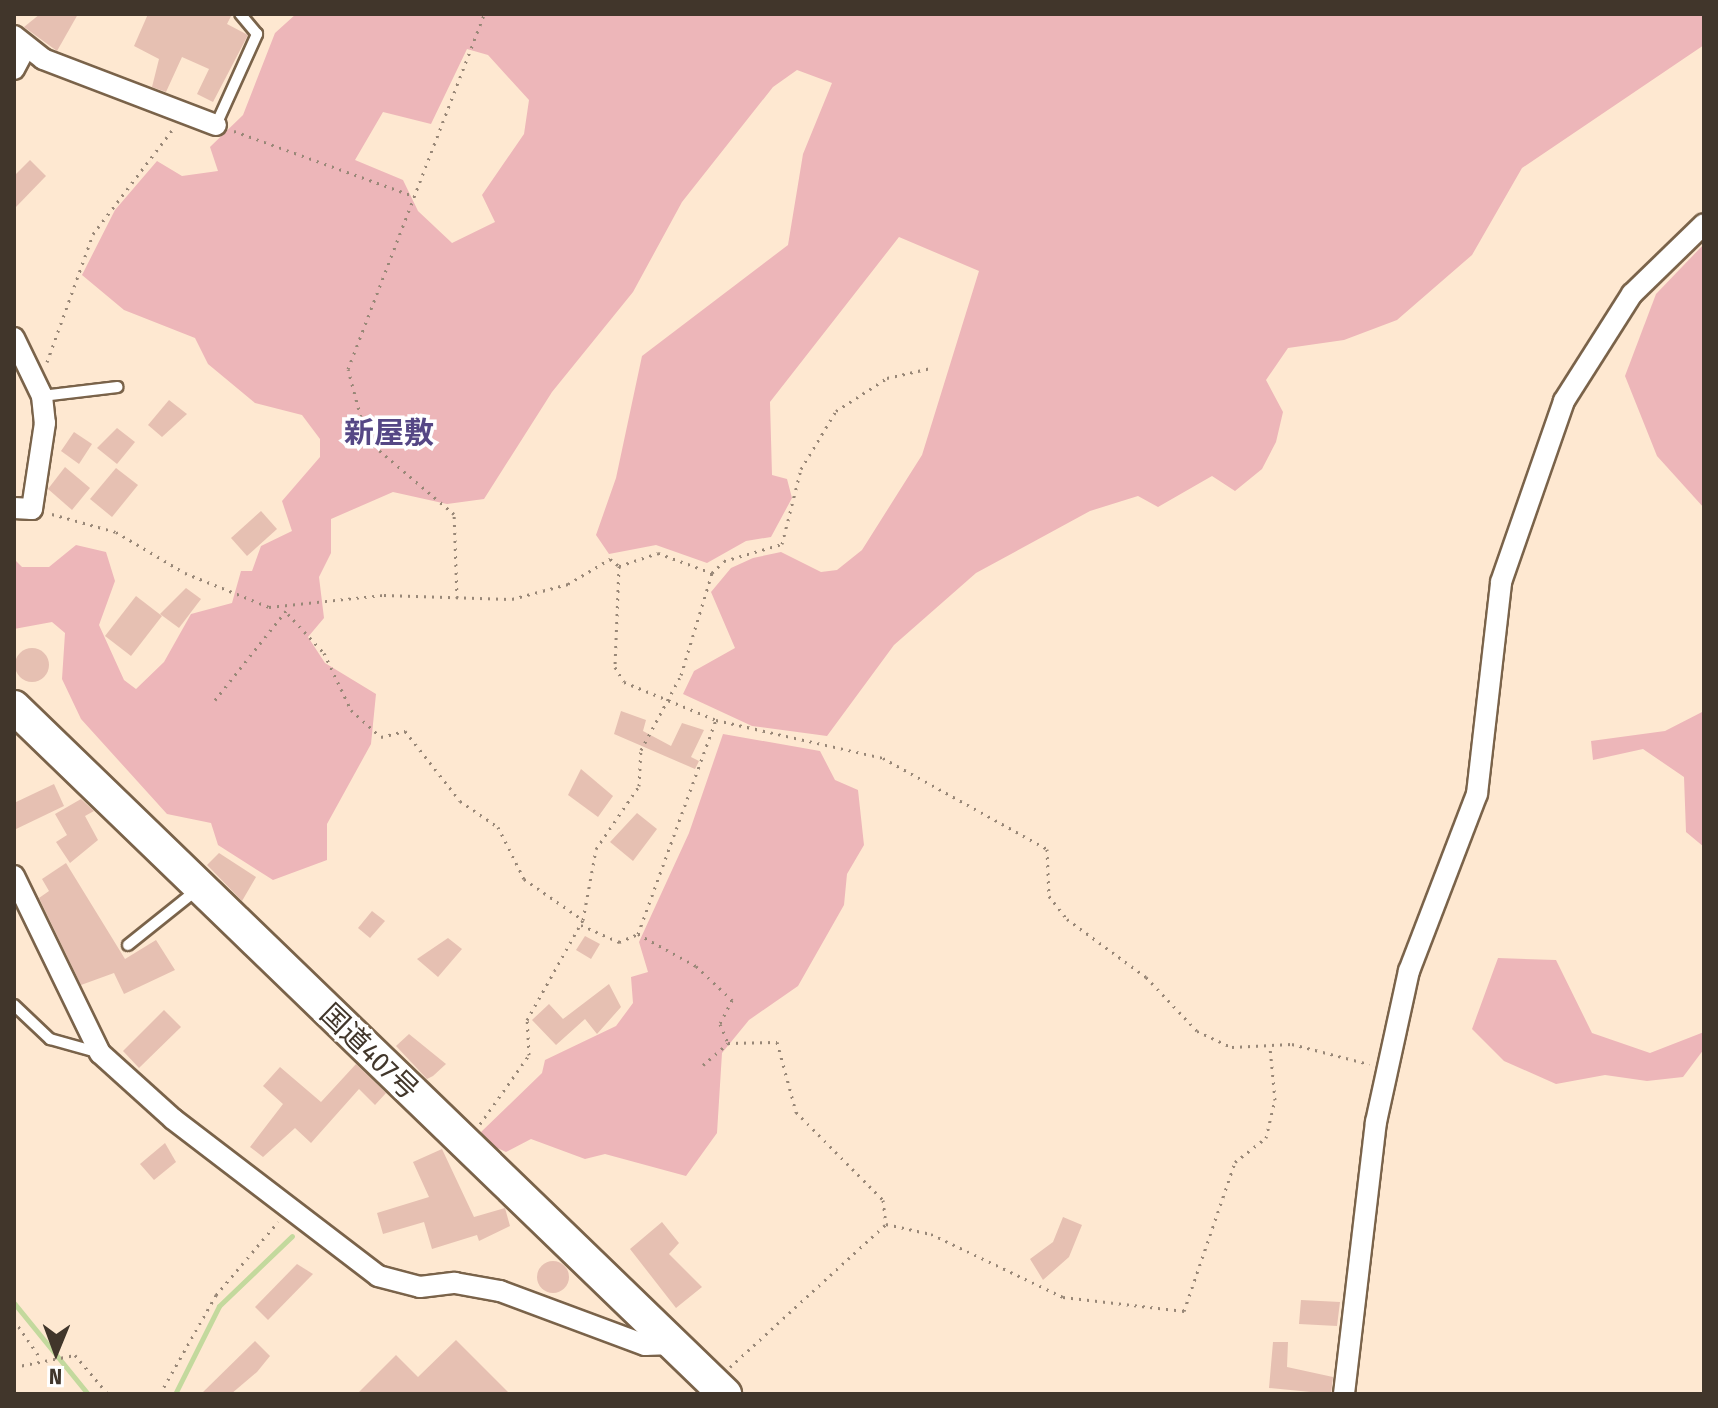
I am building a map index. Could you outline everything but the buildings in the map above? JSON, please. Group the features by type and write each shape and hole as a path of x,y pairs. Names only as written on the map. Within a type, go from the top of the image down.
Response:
{"highway":[{"name":"国道407号","path":"14,707 720,1389"}],"street":[{"path":"14,69 20,41 182,114 216,125"},
{"path":"1344,1394 1365,1187 1409,971 1477,794 1501,582 1564,401 1632,294 1704,224"},
{"path":"14,338 40,392 44,446 23,508"},
{"path":"14,876 100,1053 289,1210 398,1284 500,1291 645,1345 673,1344"}],"lane":[{"path":"216,125 257,34 240,14"},
{"path":"40,392 117,387"},
{"path":"128,945 199,888"},
{"path":"14,1005 50,1039 100,1053"}],"path":[{"path":"457,598 454,514 367,440 348,369 411,195 484,14"},
{"path":"40,392 93,234 182,114"},
{"path":"216,125 411,195"},
{"path":"462,1142 523,1067 531,1009 582,922 596,849 639,786 641,750 668,702 712,573 724,561 782,544 801,469 836,411 887,378 931,368"},
{"path":"23,508 116,532 243,599 289,607 384,595 512,599 568,584 610,559 619,566"},
{"path":"619,566 658,553 712,573"},
{"path":"619,566 615,667 624,682 716,720 856,746 1038,842 1050,861 1049,896 1067,919 1157,986 1176,1015 1224,1044 1312,1047 1388,1070"},
{"path":"215,700 288,614 289,607"},
{"path":"288,614 324,653 351,710 381,737 405,731 460,801 498,827 524,879 582,922 619,942 638,934 716,720"},
{"path":"638,934 696,966 732,1000 720,1024 728,1043"},
{"path":"703,1065 728,1043 777,1042 796,1112 883,1200 886,1224"},
{"path":"886,1224 931,1234 1063,1297 1184,1311 1235,1162 1266,1138 1275,1100 1270,1047"},
{"path":"160,1394 216,1295 289,1210"},
{"path":"720,1389 758,1334 794,1311 886,1224"},
{"path":"14,1320 41,1359"},
{"path":"14,1367 41,1359 75,1355 108,1394"}],"shaded area":[{"path":"296,14 1704,14 1704,45 1522,168 1472,255 1397,320 1344,340 1288,348 1266,380 1283,412 1276,442 1262,469 1235,491 1212,476 1158,507 1138,496 1090,511 976,573 894,645 827,736 752,726 683,694 694,671 735,648 711,592 731,568 753,558 781,552 821,572 837,570 862,550 922,455 979,271 899,237 770,402 772,475 787,479 792,498 771,537 746,541 707,563 656,545 609,554 596,535 616,478 642,356 788,245 803,154 832,83 797,70 773,87 682,202 633,292 552,392 484,499 447,504 393,492 331,519 331,553 319,577 324,618 308,637 325,663 376,694 371,744 327,824 327,860 273,880 218,845 211,823 167,814 81,719 62,679 65,633 52,622 14,629 14,559 22,567 49,567 76,545 106,552 115,581 99,625 124,680 136,689 164,662 191,614 232,603 241,571 252,571 261,546 292,531 282,501 320,457 320,439 302,415 255,403 208,364 195,338 124,310 82,275 115,210 157,161 182,176 218,171 210,147 243,115 275,33","holes":["467,49 488,55 529,100 524,134 482,195 495,222 452,243 418,211 403,180 355,160 383,112 431,124"]},
{"path":"1704,244 1704,508 1657,456 1625,376 1656,294"},
{"path":"1704,711 1704,847 1686,832 1684,777 1643,749 1593,760 1591,741 1665,731"},
{"path":"723,734 820,751 835,780 858,790 864,845 847,874 844,905 798,986 749,1020 722,1053 717,1133 686,1176 605,1154 585,1159 531,1139 506,1152 493,1146 481,1132 542,1073 545,1060 616,1026 633,1003 631,977 648,972 639,942 689,833"},
{"path":"1498,958 1556,960 1592,1033 1650,1053 1704,1032 1704,1049 1683,1077 1647,1081 1605,1075 1556,1084 1504,1061 1472,1029"}],"waterway":[{"path":"175,1394 219,1306 292,1236"},
{"path":"14,1303 88,1394"}],"district":[{"name":"新屋敷","path":"389,433"}]}
